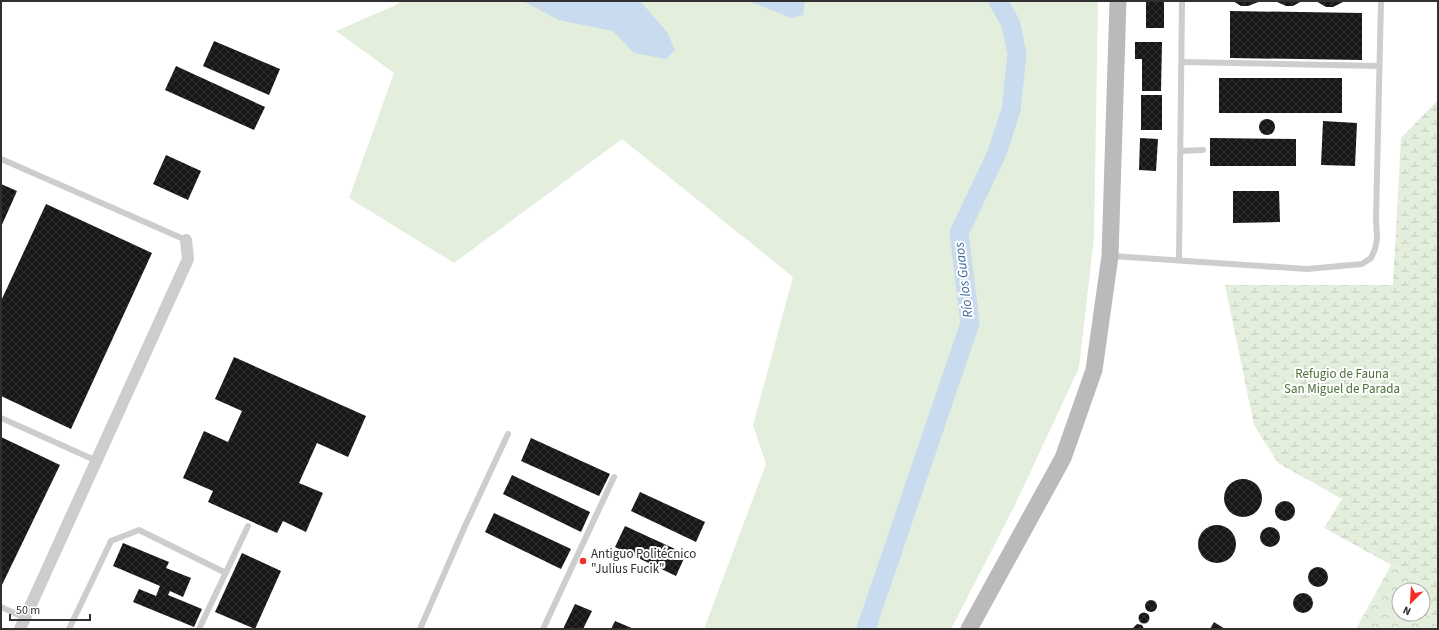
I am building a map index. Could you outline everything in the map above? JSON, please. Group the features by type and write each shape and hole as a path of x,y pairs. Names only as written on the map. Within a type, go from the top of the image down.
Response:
{"street":[{"path":"973,626 1063,458 1094,370 1110,256 1118,1"},
{"path":"22,624 97,462 188,259 186,240"}],"lane":[{"path":"1179,260 1182,1"},
{"path":"1110,256 1255,266 1308,268 1362,264 1371,258 1377,239 1376,218 1381,1"},
{"path":"1182,62 1379,66"},
{"path":"1181,150 1204,150"},
{"path":"1,159 186,240"},
{"path":"1,418 97,462"},
{"path":"420,629 465,526 508,434"},
{"path":"543,629 614,477"},
{"path":"199,629 248,526"},
{"path":"69,629 111,541 139,530 226,574"},
{"path":"1,607 22,624"}],"green space":[{"path":"401,1 1098,1 1094,237 1079,368 1015,505 951,629 704,629 766,464 753,425 793,277 622,139 454,263 349,198 394,73 336,31 396,5"},
{"name":"Refugio de Fauna San Miguel de Parada","path":"1438,100 1438,629 1436,629 1431,613 1431,582 1421,582 1324,528 1342,499 1278,463 1254,425 1225,285 1393,285 1401,138"},
{"path":"1391,565 1421,582 1391,582 1391,622 1431,622 1431,613 1436,629 1356,629"}],"water":[{"path":"523,1 640,1 667,32 675,50 666,59 634,53 613,31 559,20"},
{"path":"749,1 805,1 803,15 791,18"}],"building":[{"path":"1146,1 1164,1 1164,28 1146,28"},
{"path":"1233,1 1261,1 1248,6 1241,6"},
{"path":"1275,1 1302,1 1293,6 1286,6"},
{"path":"1316,1 1345,1 1333,7 1326,7"},
{"path":"1230,11 1362,13 1362,60 1230,58"},
{"path":"214,41 280,69 269,95 203,66"},
{"path":"1135,42 1162,42 1161,91 1142,91 1142,59 1135,59"},
{"path":"176,66 265,107 254,130 165,90"},
{"path":"1219,78 1342,78 1342,113 1219,113"},
{"path":"1141,95 1162,95 1162,130 1141,130"},
{"path":"1264,119 1270,119 1275,124 1273,133 1270,135 1264,135 1259,130 1259,124"},
{"path":"1323,121 1357,123 1355,166 1321,165"},
{"path":"1140,138 1158,139 1156,171 1139,170"},
{"path":"1210,138 1296,139 1296,166 1210,166"},
{"path":"166,155 201,171 188,200 153,184"},
{"path":"1,184 17,191 1,227"},
{"path":"1233,191 1279,191 1280,222 1233,223"},
{"path":"46,204 152,253 71,429 1,396 1,301"},
{"path":"234,357 366,416 348,457 317,443 299,483 323,493 306,532 283,521 277,533 208,502 213,491 183,478 204,431 228,442 242,411 215,399"},
{"path":"1,437 60,465 1,587"},
{"path":"531,438 610,474 599,496 521,461"},
{"path":"512,475 590,512 581,532 503,494"},
{"path":"1243,479 1253,482 1259,488 1262,498 1259,508 1253,514 1243,517 1233,514 1227,508 1224,498 1227,488 1233,482"},
{"path":"640,492 705,522 696,542 631,511"},
{"path":"1281,501 1289,501 1295,507 1295,515 1289,521 1281,521 1275,515 1275,507"},
{"path":"494,513 571,549 561,569 485,532"},
{"path":"1217,525 1227,528 1233,534 1236,544 1233,554 1227,560 1217,563 1207,560 1201,554 1198,544 1201,534 1207,528"},
{"path":"625,526 686,554 676,576 615,547"},
{"path":"1266,527 1274,527 1280,533 1280,541 1274,547 1266,547 1260,541 1260,533"},
{"path":"123,543 169,562 166,568 191,578 183,597 170,591 168,595 202,609 194,627 133,602 139,589 156,596 160,586 113,566"},
{"path":"242,553 281,571 255,629 215,612"},
{"path":"1314,567 1322,567 1328,573 1328,581 1322,587 1314,587 1308,581 1308,573"},
{"path":"1299,593 1307,593 1313,599 1313,607 1307,613 1299,613 1293,607 1293,599"},
{"path":"1151,600 1155,602 1157,606 1155,610 1151,612 1147,610 1145,606 1147,602"},
{"path":"575,604 592,611 583,629 563,629"},
{"path":"1144,612 1148,614 1150,618 1148,622 1144,624 1140,622 1138,618 1140,614"},
{"path":"615,621 634,629 611,629"},
{"path":"1214,622 1225,629 1210,629"},
{"path":"1137,624 1142,625 1144,629 1132,629"}],"waterway":[{"name":"Río los Guaos","path":"866,629 970,323 959,233 997,153 1011,110 1017,54 1011,24 998,1"}],"place":[{"name":"Antiguo Politécnico \"Julius Fucik\"","path":"583,561"}]}
